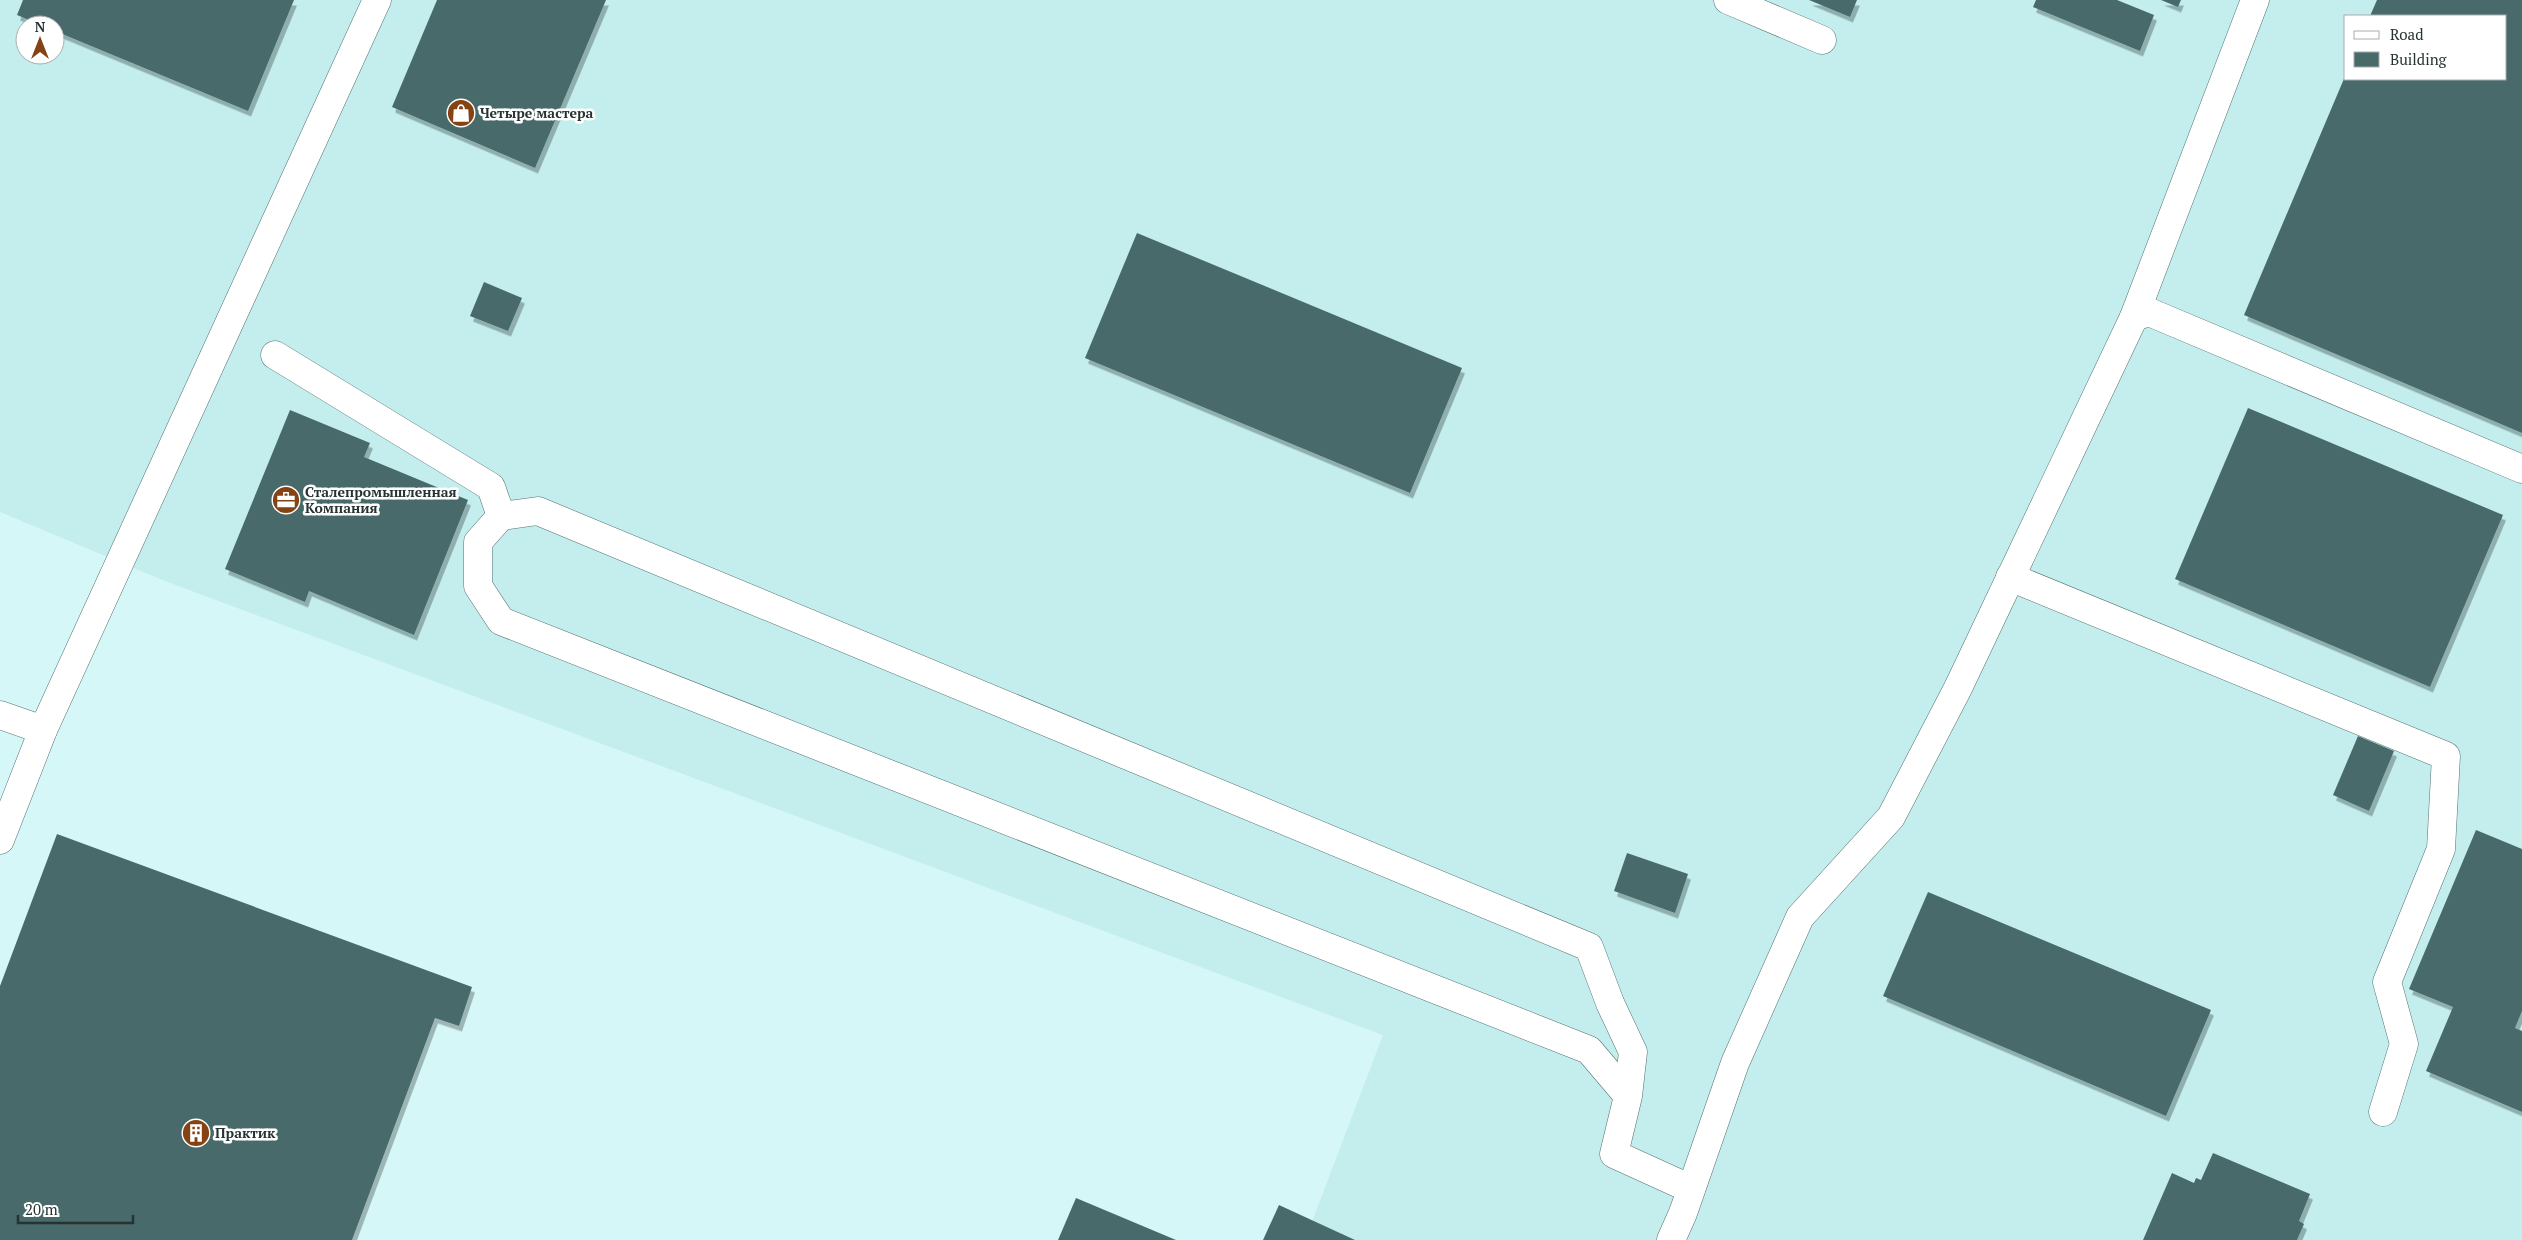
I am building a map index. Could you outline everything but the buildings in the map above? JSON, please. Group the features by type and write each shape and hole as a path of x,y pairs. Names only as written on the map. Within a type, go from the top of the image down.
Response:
{"lane":[{"path":"0,840 43,730 377,0"},
{"path":"1728,0 1822,40"},
{"path":"1671,1240 1735,1063 1800,917 1891,817 1958,688 2134,317 2255,0"},
{"path":"2134,317 2149,312 2522,469"},
{"path":"275,354 491,487 501,516"},
{"path":"1628,1096 1589,1050 501,622 478,586 478,542 501,516 538,511 1590,946 1610,1003 1634,1052 1628,1096 1614,1154 1691,1189"},
{"path":"2010,577 2446,756 2440,850 2387,982 2404,1044 2383,1112"},
{"path":"0,716 43,730"}],"shaded area":[{"path":"0,0 2522,0 2522,1240 1305,1240 1383,1035 165,581 0,512"}],"place":[{"name":"Четыре мастера","path":"461,113"},
{"name":"Сталепромышленная Компания","path":"286,500"},
{"name":"Практик","path":"196,1133"}]}
